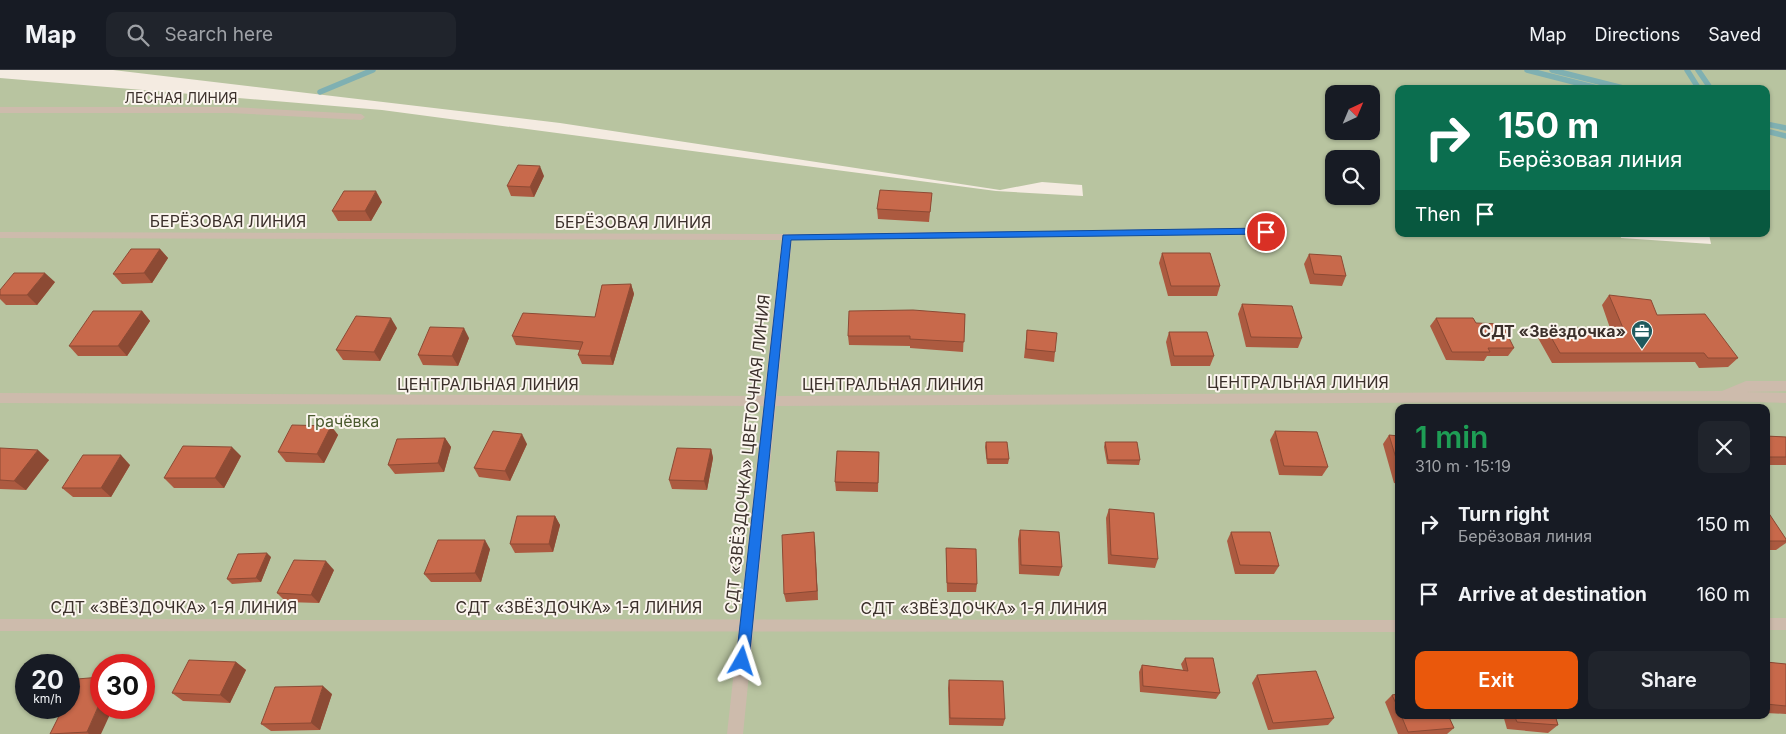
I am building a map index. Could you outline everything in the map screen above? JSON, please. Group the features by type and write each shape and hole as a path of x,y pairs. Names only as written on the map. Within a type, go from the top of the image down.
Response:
{"street":[{"name":"СДТ «ЗВЁЗДОЧКА» ЦВЕТОЧНАЯ ЛИНИЯ","path":"735,734 787,237"},
{"path":"1723,396 1746,386 1786,386"},
{"name":"ЦЕНТРАЛЬНАЯ ЛИНИЯ","path":"0,398 770,401 1723,396 1786,398"}],"lane":[{"name":"ЛЕСНАЯ ЛИНИЯ","path":"0,110 231,110 361,117"},
{"name":"БЕРЁЗОВАЯ ЛИНИЯ","path":"0,236 787,237 1266,232"},
{"name":"СДТ «ЗВЁЗДОЧКА» 1-Я ЛИНИЯ","path":"0,625 746,624 1395,626"},
{"path":"1770,624 1786,624"}],"green space":[{"name":"Грачёвка","path":"113,70 1786,70 1786,734 0,734 0,78 382,110 996,191 1083,196 1082,185 1042,182 1000,190 560,123"}],"building":[{"path":"518,165 540,166 530,187 507,186"},
{"path":"880,190 932,193 930,212 877,209"},
{"path":"344,191 376,191 365,211 332,211"},
{"path":"131,249 160,249 144,273 113,274"},
{"path":"1162,253 1210,253 1220,286 1171,286"},
{"path":"1309,254 1341,256 1346,276 1314,274"},
{"path":"14,273 45,273 27,295 0,295 0,290"},
{"path":"631,284 610,356 578,355 583,342 512,336 523,313 595,317 602,285"},
{"path":"1609,295 1651,300 1657,315 1705,314 1738,358 1708,358 1704,353 1560,353 1546,328 1623,328"},
{"path":"1242,304 1292,306 1302,338 1251,337"},
{"path":"913,310 965,314 964,342 910,339 910,336 848,336 849,311"},
{"path":"93,311 142,311 118,346 69,346"},
{"path":"356,316 391,318 374,352 336,350"},
{"path":"1436,318 1473,318 1476,323 1502,324 1514,348 1488,348 1490,352 1452,352"},
{"path":"430,327 464,328 452,356 418,355"},
{"path":"1027,330 1057,333 1055,352 1026,349"},
{"path":"1169,332 1207,332 1214,356 1174,356"},
{"path":"292,425 331,426 317,454 278,452"},
{"path":"493,431 522,434 505,471 474,468"},
{"path":"1275,431 1317,432 1328,467 1284,466"},
{"path":"1389,435 1395,436 1395,455"},
{"path":"1770,436 1786,437 1786,457 1770,457"},
{"path":"445,438 438,463 388,465 397,439"},
{"path":"986,442 1007,442 1009,459 987,459"},
{"path":"1105,442 1137,442 1140,460 1108,460"},
{"path":"183,446 232,447 215,478 164,478"},
{"path":"0,448 38,450 14,481 0,480"},
{"path":"677,448 711,449 704,481 669,480"},
{"path":"837,451 879,452 878,483 835,482"},
{"path":"83,455 121,455 101,488 62,488"},
{"path":"1109,509 1154,513 1158,559 1111,555"},
{"path":"1770,515 1786,539 1786,541 1770,541"},
{"path":"517,516 555,516 549,544 510,544"},
{"path":"1020,530 1059,532 1062,567 1021,565"},
{"path":"814,532 817,591 784,594 782,535"},
{"path":"1231,532 1270,532 1279,566 1240,565"},
{"path":"438,540 485,540 475,573 424,574"},
{"path":"946,548 976,549 977,584 947,583"},
{"path":"267,553 256,578 227,579 238,554"},
{"path":"294,560 326,561 311,595 277,593"},
{"path":"1185,658 1213,658 1220,693 1143,686 1142,665 1188,671"},
{"path":"189,660 236,662 220,695 172,693"},
{"path":"1770,662 1786,664 1786,706 1770,704"},
{"path":"1316,671 1334,718 1273,723 1257,675"},
{"path":"90,678 90,719 93,719 87,732 50,734 58,719 80,719 80,679"},
{"path":"949,680 1003,681 1005,719 950,718"},
{"path":"323,686 311,723 261,724 275,687"},
{"path":"1403,719 1450,719 1454,728 1408,732"},
{"path":"1516,719 1556,719 1558,725 1517,722"}],"waterway":[{"path":"320,92 373,70"},
{"path":"1527,70 1585,85"},
{"path":"1552,70 1611,85"},
{"path":"1687,70 1696,85"},
{"path":"1698,70 1708,85"},
{"path":"1770,125 1786,128"},
{"path":"1770,132 1786,136"}],"place":[{"name":"СДТ «Звёздочка»","path":"1642,350"}],"route":[{"path":"742,661 787,237 1266,232"}]}
